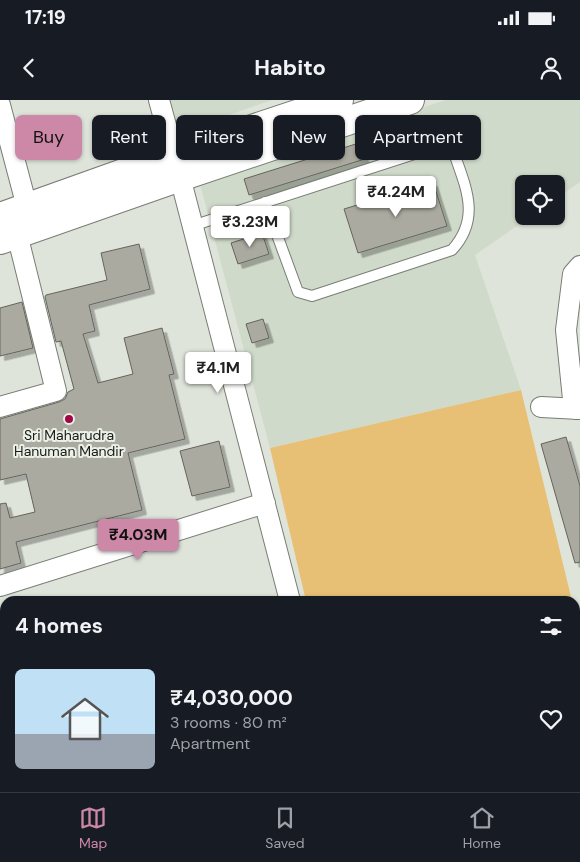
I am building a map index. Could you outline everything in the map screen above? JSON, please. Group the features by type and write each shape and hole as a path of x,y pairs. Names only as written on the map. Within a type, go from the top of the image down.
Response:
{"street":[{"path":"159,100 289,596"},
{"path":"6,230 177,166 339,100"},
{"path":"6,230 27,206 400,104"},
{"path":"0,105 27,206"},
{"path":"0,407 56,391 6,230"},
{"path":"541,407 577,409 566,330 572,274 580,266"},
{"path":"0,586 265,503"}],"lane":[{"path":"192,226 395,160"},
{"path":"265,202 298,292 312,296 452,250 461,239 469,215 469,195 456,160"}],"shaded area":[{"path":"169,100 272,100 229,115 176,115 176,126"},
{"path":"445,100 580,100 580,182 565,193 565,175 515,175 515,225 518,225 475,255 521,390 270,448 200,184 273,159 345,160 345,134 355,131 355,160 481,160 481,115 401,115"},
{"path":"521,390 571,596 305,596 270,448"}],"building":[{"path":"355,144 355,160 362,160 249,195 244,179 305,160 345,160 345,147"},
{"path":"433,182 447,226 358,253 344,209"},
{"path":"262,233 269,254 238,264 231,243"},
{"path":"139,244 150,289 89,305 95,331 83,334 98,383 133,374 124,338 162,328 174,374 169,375 185,439 128,453 142,510 16,542 21,563 0,569 0,504 6,503 10,518 35,512 26,474 0,480 0,419 59,402 65,399 68,392 74,389 61,341 56,342 45,297 46,295 107,280 101,253"},
{"path":"22,302 33,348 0,356 0,308"},
{"path":"263,319 269,338 252,343 246,324"},
{"path":"566,437 580,486 580,562 575,563 541,444"},
{"path":"219,441 230,487 192,496 180,451"}],"place":[{"name":"Sri Maharudra Hanuman Mandir","path":"69,419"}]}
